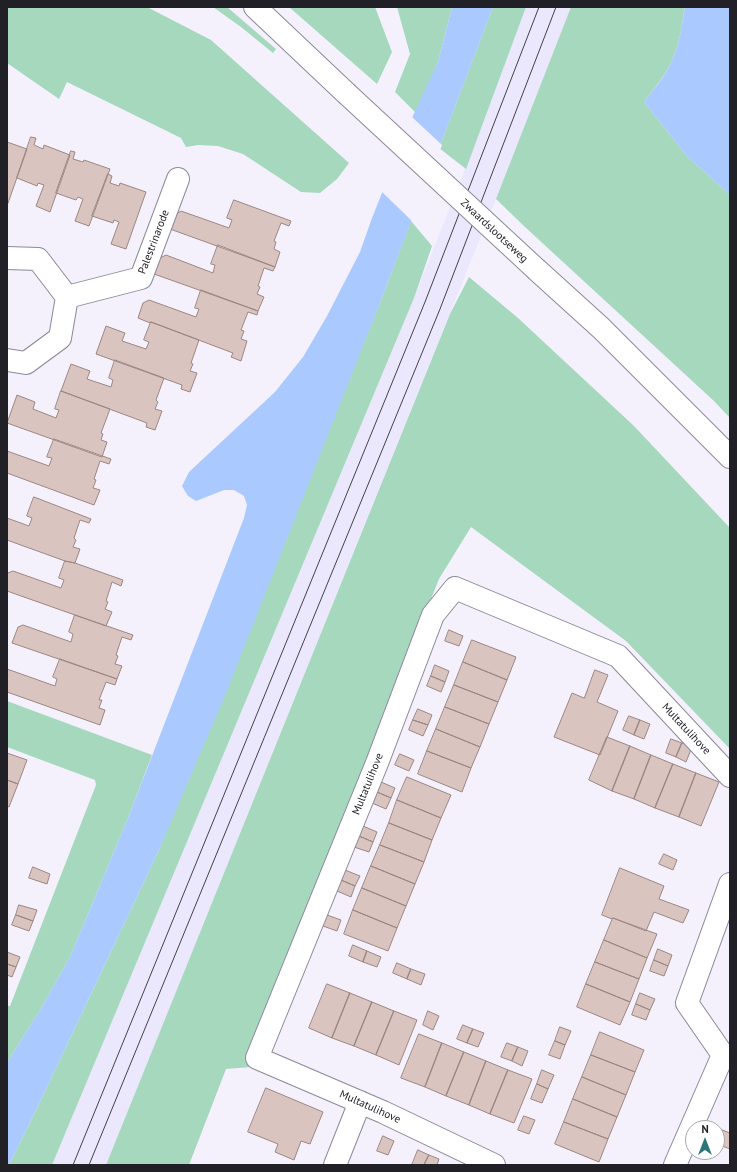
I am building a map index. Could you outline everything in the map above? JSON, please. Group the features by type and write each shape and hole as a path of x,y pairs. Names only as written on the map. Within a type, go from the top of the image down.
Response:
{"street":[{"name":"Zwaardslootseweg","path":"255,7 601,328 730,457"},
{"name":"Palestrinarode","path":"67,297 141,278 178,180"},
{"path":"7,258 38,259 67,297 60,338 26,363 7,360"},
{"name":"Multatulihove","path":"494,1165 360,1102 257,1058 376,763 433,615 455,588 618,656 730,776"},
{"path":"675,1165 727,1056 687,1003 730,884"},
{"path":"335,1165 360,1102"}],"shaded area":[{"path":"526,7 571,7 496,199 106,1165 52,1165 414,298 482,126"}],"green space":[{"path":"7,7 147,7 211,40 349,163 337,179 320,193 301,192 243,154 218,146 198,145 186,147 181,138 67,82 59,99 7,63"},
{"path":"213,7 227,7 276,49 273,53"},
{"path":"289,7 375,7 392,52 377,84"},
{"path":"397,7 452,7 438,62 416,113 395,92 410,54"},
{"path":"493,7 526,7 466,169 439,148"},
{"path":"571,7 685,7 679,39 673,58 664,75 644,102 687,156 730,195 730,418 714,401 496,199"},
{"path":"411,221 432,246 414,298 52,1165 9,1165 158,852 383,295"},
{"path":"469,277 518,318 634,426 730,528 730,749 626,641 471,527 439,579 249,1052 251,1067 226,1069 189,1165 106,1165 450,314"},
{"path":"7,701 152,755 128,818 70,957 40,1010 7,1063 7,1006 10,1006 96,785 95,780 7,747"}],"water":[{"path":"452,7 493,7 383,295 226,693 158,852 39,1104 9,1165 7,1165 7,1063 40,1010 70,957 128,818 244,518 247,505 244,496 234,490 224,490 196,501 188,496 182,486 189,472 275,392 303,357 327,316 360,252 411,120 438,62"},
{"path":"685,7 730,7 730,195 687,156 644,102 664,76 670,64 679,39"}],"pier":[{"path":"411,116 442,145 413,222 381,191"}],"building":[{"path":"31,137 36,138 34,145 43,149 44,145 70,155 50,212 36,206 44,185 38,183 37,186 17,178"},
{"path":"7,142 27,149 7,206"},
{"path":"71,151 75,152 73,159 83,162 84,160 110,169 89,226 75,221 83,199 78,197 76,200 56,193"},
{"path":"108,174 112,176 110,183 119,186 120,183 146,192 126,249 111,244 119,222 114,220 113,223 92,216"},
{"path":"234,200 291,221 289,226 281,223 274,241 276,242 274,249 280,252 275,267 170,229 176,214 181,211 229,228 232,220 227,218"},
{"path":"218,245 275,267 273,271 264,268 257,294 264,297 258,311 154,274 160,258 166,255 213,273 215,265 211,264"},
{"path":"201,290 258,311 257,315 248,312 241,330 244,331 241,339 247,341 241,361 231,357 233,353 138,318 143,303 149,300 196,317 199,309 195,308"},
{"path":"151,322 199,340 191,363 193,364 190,371 197,373 190,392 181,389 182,385 96,354 106,326 125,333 122,341 146,349 149,342 144,340"},
{"path":"115,360 164,378 156,400 158,402 155,409 162,411 155,430 146,427 147,423 61,391 71,364 90,371 87,379 111,387 113,380 109,378"},
{"path":"61,391 110,409 101,433 103,434 101,440 107,442 102,457 7,423 17,395 35,402 33,409 56,418 59,410 55,409"},
{"path":"54,439 111,459 109,464 100,461 94,479 96,480 93,488 100,490 94,505 7,473 7,451 49,466 52,458 47,457"},
{"path":"34,497 91,519 89,523 80,520 74,538 76,540 73,547 80,549 75,563 65,561 7,540 7,518 29,526 32,518 27,516"},
{"path":"65,561 75,563 123,580 121,586 112,582 105,609 112,612 106,626 7,591 7,574 13,571 61,588 64,580 59,578"},
{"path":"75,615 133,635 131,640 122,637 116,655 118,656 115,664 122,666 117,679 12,643 18,627 23,625 71,642 73,634 69,632"},
{"path":"449,630 463,636 459,646 445,641"},
{"path":"472,640 516,657 507,680 463,662"},
{"path":"60,659 117,679 115,685 106,682 99,700 102,700 99,708 105,710 100,725 7,692 7,669 55,686 57,679 53,677"},
{"path":"463,662 507,680 498,702 454,685"},
{"path":"435,665 449,671 445,682 431,676"},
{"path":"595,670 608,675 597,702 618,711 600,755 554,737 572,693 584,698"},
{"path":"431,676 445,682 441,692 427,686"},
{"path":"454,685 498,702 489,724 445,707"},
{"path":"445,707 489,724 480,747 436,729"},
{"path":"418,709 432,715 428,725 413,720"},
{"path":"629,716 640,720 634,735 623,730"},
{"path":"413,720 428,725 423,736 409,730"},
{"path":"640,720 650,724 644,739 634,735"},
{"path":"436,729 480,747 471,768 427,751"},
{"path":"607,737 630,746 612,791 589,780"},
{"path":"671,739 682,743 676,757 666,753"},
{"path":"682,743 692,747 686,762 676,757"},
{"path":"630,746 651,755 634,799 612,791"},
{"path":"427,751 471,768 462,792 418,774"},
{"path":"7,753 27,760 18,784 7,780"},
{"path":"400,754 414,760 409,771 395,765"},
{"path":"651,755 673,764 655,808 634,799"},
{"path":"673,764 696,773 679,817 655,808"},
{"path":"696,773 719,782 701,826 679,817"},
{"path":"407,777 451,795 441,818 397,800"},
{"path":"7,780 18,784 9,807 7,806"},
{"path":"381,782 395,788 391,798 377,792"},
{"path":"377,792 391,798 386,809 372,803"},
{"path":"397,800 441,818 432,840 389,823"},
{"path":"389,823 432,840 424,862 380,845"},
{"path":"363,826 377,832 373,842 359,836"},
{"path":"359,836 373,842 369,852 354,847"},
{"path":"380,845 424,862 415,884 371,866"},
{"path":"664,854 677,860 673,870 659,864"},
{"path":"371,866 415,884 406,906 362,888"},
{"path":"33,867 50,874 47,884 29,878"},
{"path":"620,868 664,886 659,899 689,910 683,923 654,912 646,931 602,915"},
{"path":"345,870 360,876 355,886 341,880"},
{"path":"341,880 355,886 351,897 337,891"},
{"path":"362,888 406,906 397,928 353,910"},
{"path":"19,905 37,910 33,921 16,915"},
{"path":"353,910 397,928 388,951 344,934"},
{"path":"16,915 33,921 29,931 12,925"},
{"path":"327,915 341,920 337,931 323,926"},
{"path":"613,918 657,934 647,958 604,940"},
{"path":"604,940 647,958 639,979 595,962"},
{"path":"353,945 367,951 363,962 349,956"},
{"path":"658,949 672,955 668,966 654,960"},
{"path":"367,951 381,957 377,967 363,962"},
{"path":"7,952 20,957 16,967 7,964"},
{"path":"654,960 668,966 664,976 650,971"},
{"path":"595,962 639,979 630,1002 586,984"},
{"path":"397,963 411,969 407,979 393,973"},
{"path":"7,964 16,967 12,977 7,975"},
{"path":"411,969 425,974 421,985 407,979"},
{"path":"327,984 350,993 332,1038 309,1028"},
{"path":"586,984 630,1002 620,1025 577,1007"},
{"path":"350,993 372,1002 354,1046 332,1038"},
{"path":"640,993 655,999 650,1010 636,1004"},
{"path":"372,1002 394,1011 376,1055 354,1046"},
{"path":"636,1004 650,1010 646,1020 632,1015"},
{"path":"394,1011 417,1020 399,1065 376,1055"},
{"path":"428,1011 439,1016 433,1030 423,1025"},
{"path":"463,1025 473,1029 467,1043 457,1039"},
{"path":"560,1027 571,1031 565,1045 555,1041"},
{"path":"473,1029 484,1033 478,1047 467,1043"},
{"path":"600,1032 644,1050 635,1072 591,1055"},
{"path":"419,1034 442,1043 425,1087 401,1078"},
{"path":"555,1041 565,1045 560,1059 549,1055"},
{"path":"442,1043 464,1052 446,1096 425,1087"},
{"path":"507,1043 518,1047 512,1061 501,1057"},
{"path":"518,1047 528,1051 522,1066 512,1061"},
{"path":"464,1052 486,1061 469,1105 446,1096"},
{"path":"591,1055 635,1072 626,1095 582,1077"},
{"path":"486,1061 508,1070 490,1114 469,1105"},
{"path":"508,1070 532,1079 514,1123 490,1114"},
{"path":"542,1070 554,1075 548,1089 537,1084"},
{"path":"582,1077 626,1095 617,1117 573,1099"},
{"path":"537,1084 548,1089 542,1103 531,1099"},
{"path":"266,1088 323,1112 310,1144 301,1141 294,1160 275,1152 278,1144 248,1132"},
{"path":"573,1099 617,1117 608,1139 564,1122"},
{"path":"524,1116 535,1120 529,1134 518,1130"},
{"path":"564,1122 608,1139 599,1162 555,1144"},
{"path":"725,1131 730,1133 730,1149 725,1147"},
{"path":"383,1136 394,1141 388,1155 377,1151"},
{"path":"418,1150 429,1155 424,1165 412,1165"},
{"path":"429,1155 439,1159 437,1165 424,1165"}],"tram line":[{"path":"73,1165 425,302 539,7"},
{"path":"89,1165 440,309 556,7"}]}
